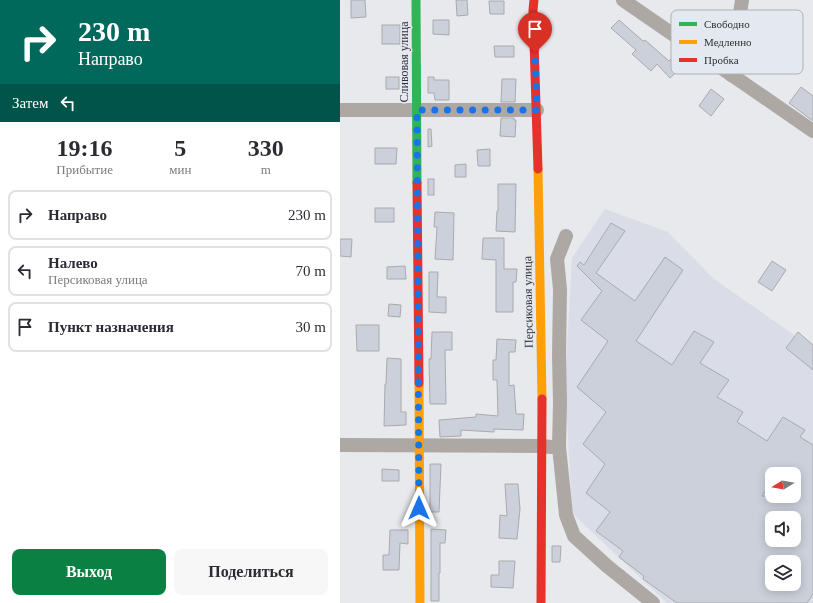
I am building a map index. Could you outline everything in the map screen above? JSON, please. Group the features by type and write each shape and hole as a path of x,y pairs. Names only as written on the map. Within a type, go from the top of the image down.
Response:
{"street":[{"name":"Сливовая улица","path":"416,0 420,603"},
{"name":"Персиковая улица","path":"534,0 542,446 541,603"},
{"path":"623,0 671,33"},
{"path":"741,10 742,0"},
{"path":"731,75 813,131"},
{"path":"340,110 537,110"},
{"path":"566,236 557,259 560,289 559,448 566,515 574,536 616,574 653,603"},
{"path":"340,445 542,446 559,448"}],"shaded area":[{"path":"605,209 668,232 714,279 813,348 813,603 667,603 572,513 565,380 572,258"}],"building":[{"path":"351,0 365,0 366,17 351,18"},
{"path":"456,0 467,0 468,15 457,16"},
{"path":"489,1 504,1 504,14 490,14"},
{"path":"433,20 449,20 449,35 433,34"},
{"path":"619,20 669,61 671,59 671,74 674,74 670,78 657,64 651,71 632,54 636,50 611,28"},
{"path":"382,25 400,25 400,44 382,44"},
{"path":"494,46 514,46 514,57 495,57"},
{"path":"386,77 399,77 399,89 386,89"},
{"path":"428,77 434,77 434,80 449,80 449,100 435,100 434,93 428,93"},
{"path":"502,79 516,79 515,102 501,102"},
{"path":"801,87 813,96 813,121 789,103"},
{"path":"711,89 724,99 711,116 699,106"},
{"path":"501,118 514,118 514,120 516,120 515,137 500,136"},
{"path":"428,129 431,129 432,146 428,147"},
{"path":"375,148 397,148 396,164 375,164"},
{"path":"490,149 490,166 478,166 477,150"},
{"path":"466,164 466,177 455,177 455,165"},
{"path":"428,179 434,179 434,195 428,195"},
{"path":"498,184 516,184 515,232 496,231"},
{"path":"375,208 394,208 394,222 375,222"},
{"path":"435,212 454,213 453,260 435,259 437,227 434,227"},
{"path":"611,223 625,231 596,273 635,301 665,257 683,270 636,341 672,365 694,331 714,342 700,363 729,380 717,397 743,412 737,422 767,441 783,417 805,430 800,437 813,445 813,594 807,603 677,603 643,579 644,576 619,557 623,551 596,531 610,512 586,493 605,464 583,444 606,412 577,387 608,341 581,320 602,291 577,266 580,262 584,265"},
{"path":"483,238 504,238 504,269 517,269 516,282 513,282 513,312 496,312 496,260 482,259"},
{"path":"340,239 352,239 351,257 340,256"},
{"path":"772,261 786,270 772,291 758,282"},
{"path":"405,266 406,279 387,279 387,267"},
{"path":"429,272 438,272 437,297 446,297 446,313 429,312"},
{"path":"389,304 401,305 400,317 388,316"},
{"path":"356,325 379,325 379,351 357,351"},
{"path":"432,332 452,332 452,350 445,350 446,404 430,404 429,359 431,359"},
{"path":"798,332 813,345 813,370 786,348"},
{"path":"497,339 516,340 515,352 509,352 509,386 514,385 516,414 524,414 523,430 494,429 494,432 461,430 461,436 440,437 439,420 476,417 476,414 498,416 497,380 493,380 493,360 496,360"},
{"path":"387,358 401,359 401,412 406,412 406,425 384,426"},
{"path":"430,464 441,464 439,512 430,512"},
{"path":"382,469 399,470 399,481 382,481"},
{"path":"505,484 518,484 520,509 517,539 499,538 500,515 507,516"},
{"path":"431,529 446,530 445,543 440,543 439,601 431,601"},
{"path":"390,530 408,530 408,544 400,543 399,570 383,570 383,555 389,555"},
{"path":"552,546 561,546 560,562 552,562"},
{"path":"499,561 515,561 513,588 491,587 491,575 499,575"}],"traffic: fast":[{"path":"416,0 417,183"}],"traffic: slow":[{"path":"538,169 542,399"},
{"path":"419,383 420,603"}],"traffic: jam":[{"path":"534,0 533,10 538,169"},
{"path":"417,183 419,383"},
{"path":"541,603 542,399"}],"route":[{"path":"419,508 417,110 537,110 535,53"}]}
